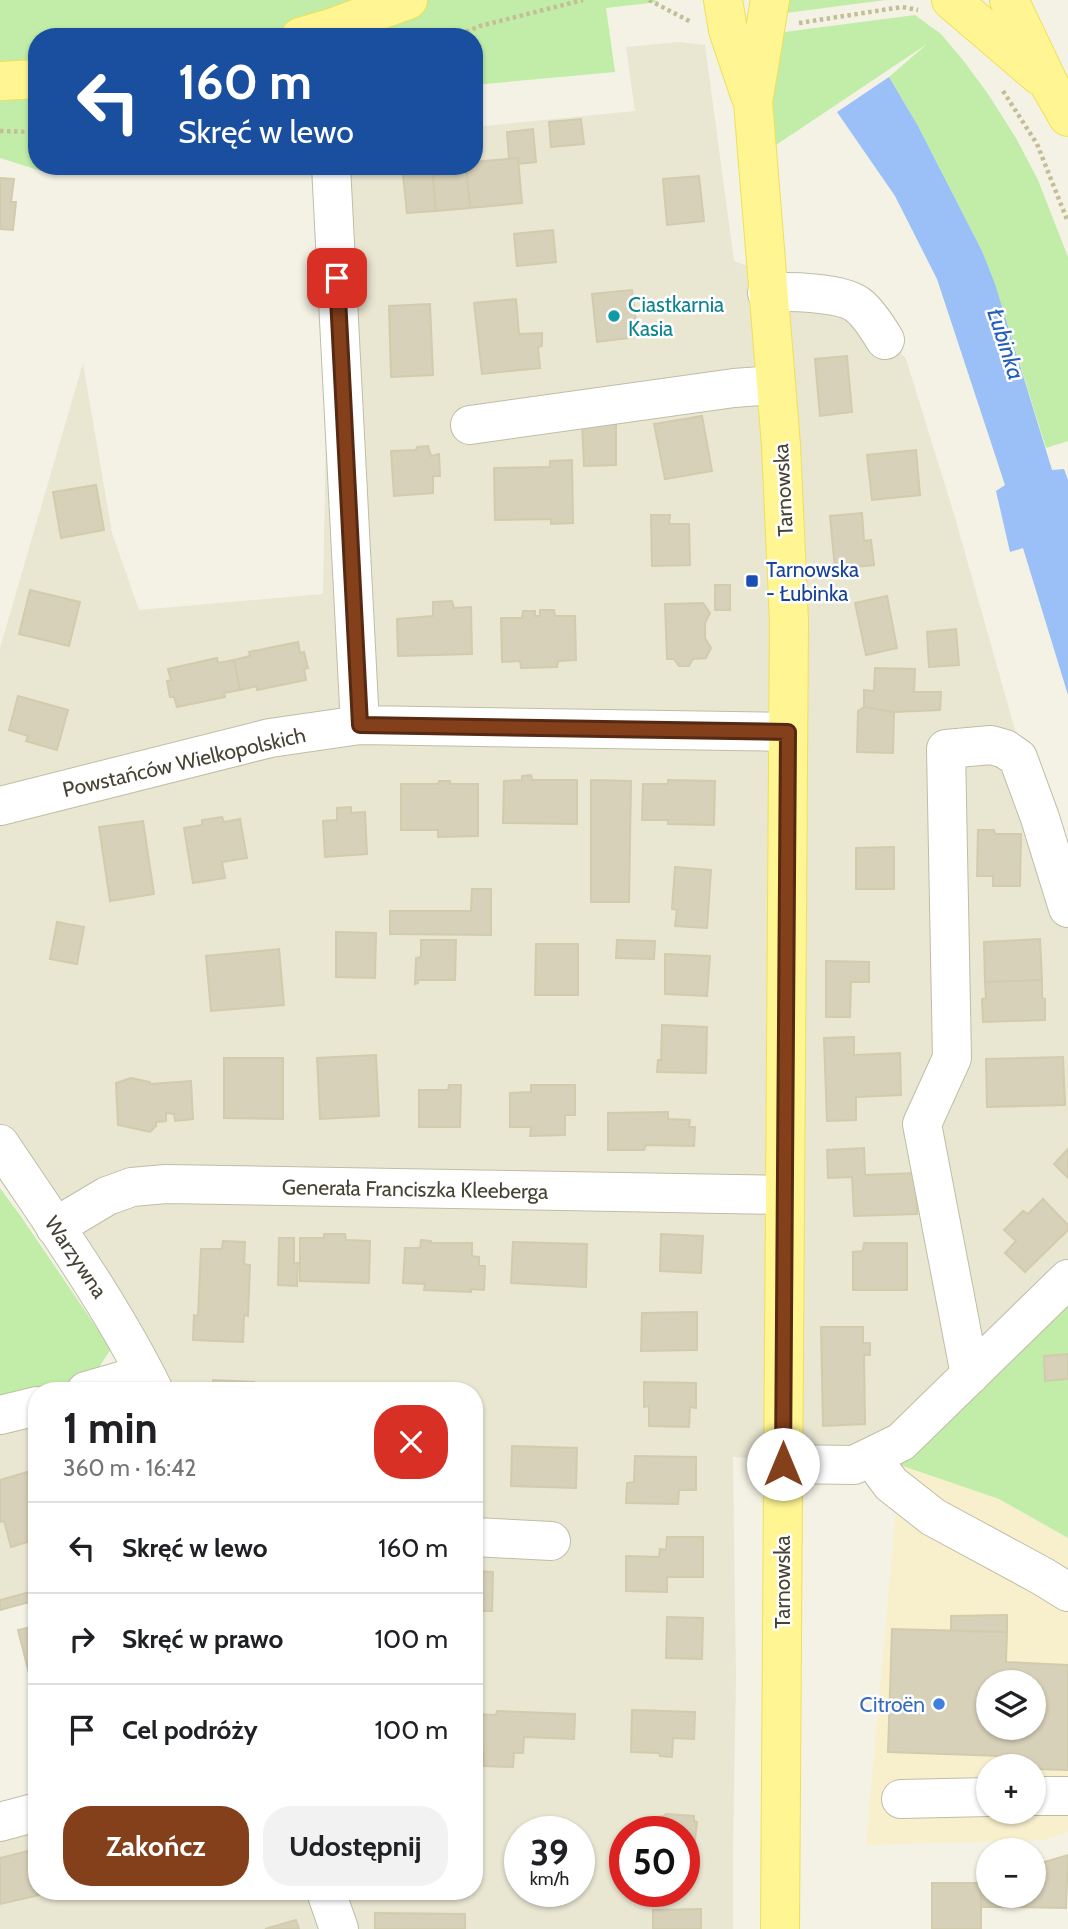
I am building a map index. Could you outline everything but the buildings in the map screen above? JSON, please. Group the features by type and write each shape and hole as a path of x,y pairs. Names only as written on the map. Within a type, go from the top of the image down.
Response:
{"main road":[{"path":"331,28 408,0"},
{"path":"1009,1 1068,117"},
{"path":"940,6 1049,84"},
{"name":"Tarnowska","path":"747,15 781,445 789,621 780,1929"},
{"path":"0,80 28,79"}],"street":[{"path":"331,175 360,725"},
{"path":"767,293 792,291 832,296 858,304 885,340"},
{"path":"470,425 734,388 775,386"},
{"name":"Powstańców Wielkopolskich","path":"0,806 270,738 360,725 788,732"},
{"path":"970,1375 922,1124 952,1058 946,749 991,745 1005,749 1018,758 1068,908"},
{"name":"Warzywna","path":"0,1144 102,1296 148,1382"},
{"name":"Generała Franciszka Kleeberga","path":"55,1227 107,1196 132,1187 166,1184 785,1195"},
{"path":"783,1464 854,1465 901,1442 1068,1279"},
{"path":"0,1415 28,1408"},
{"path":"871,1457 891,1484 933,1517 1068,1592"},
{"path":"483,1537 551,1541"},
{"path":"1046,1796 1068,1796"},
{"path":"901,1798 976,1797"},
{"path":"0,1822 28,1814"},
{"path":"329,1900 339,1929"}],"path":[{"path":"475,28 583,0"},
{"path":"649,0 711,32 747,15 940,6"},
{"path":"1000,87 1037,144 1068,222"},
{"path":"0,131 28,132"}],"shaded area":[{"path":"679,42 705,45 734,261 858,305 906,359 1068,905 1068,1279 854,1465 733,1457 736,1679 733,1929 0,1929 0,1820 28,1813 28,1900 483,1900 483,1382 117,1382 145,1374 0,1144 0,648 83,363 112,533 139,610 323,594 331,175 483,175 483,126 635,111 626,47"},
{"path":"28,1408 28,1599 0,1607 0,1415"},
{"path":"900,1465 999,1499 1068,1538 1068,1832 1046,1840 976,1838 976,1842 866,1845"}],"green space":[{"path":"0,0 659,2 606,8 615,72 483,84 483,28 28,28 28,167 0,158"},
{"path":"783,0 886,0 778,14"},
{"path":"915,15 941,34 963,60 1016,138 1038,180 1068,257 1068,441 1046,448 982,251 918,126 889,77 927,44 776,145 771,75 777,33"},
{"path":"0,1188 111,1349 99,1367 71,1382 28,1382 28,1391 0,1397"},
{"path":"1068,1301 1068,1538 999,1499 900,1465 966,1397"}],"water":[{"name":"Łubinka","path":"889,77 918,126 982,251 995,284 1052,470 1064,469 1068,480 1068,695 1023,548 1010,552 996,491 1005,485 937,279 895,196 837,112"}],"place":[{"name":"Ciastkarnia Kasia","path":"614,316"},
{"name":"Tarnowska - Łubinka","path":"752,581"},
{"name":"Citroën","path":"939,1704"}],"route":[{"path":"337,278 360,725 788,732 783,1464"}]}
